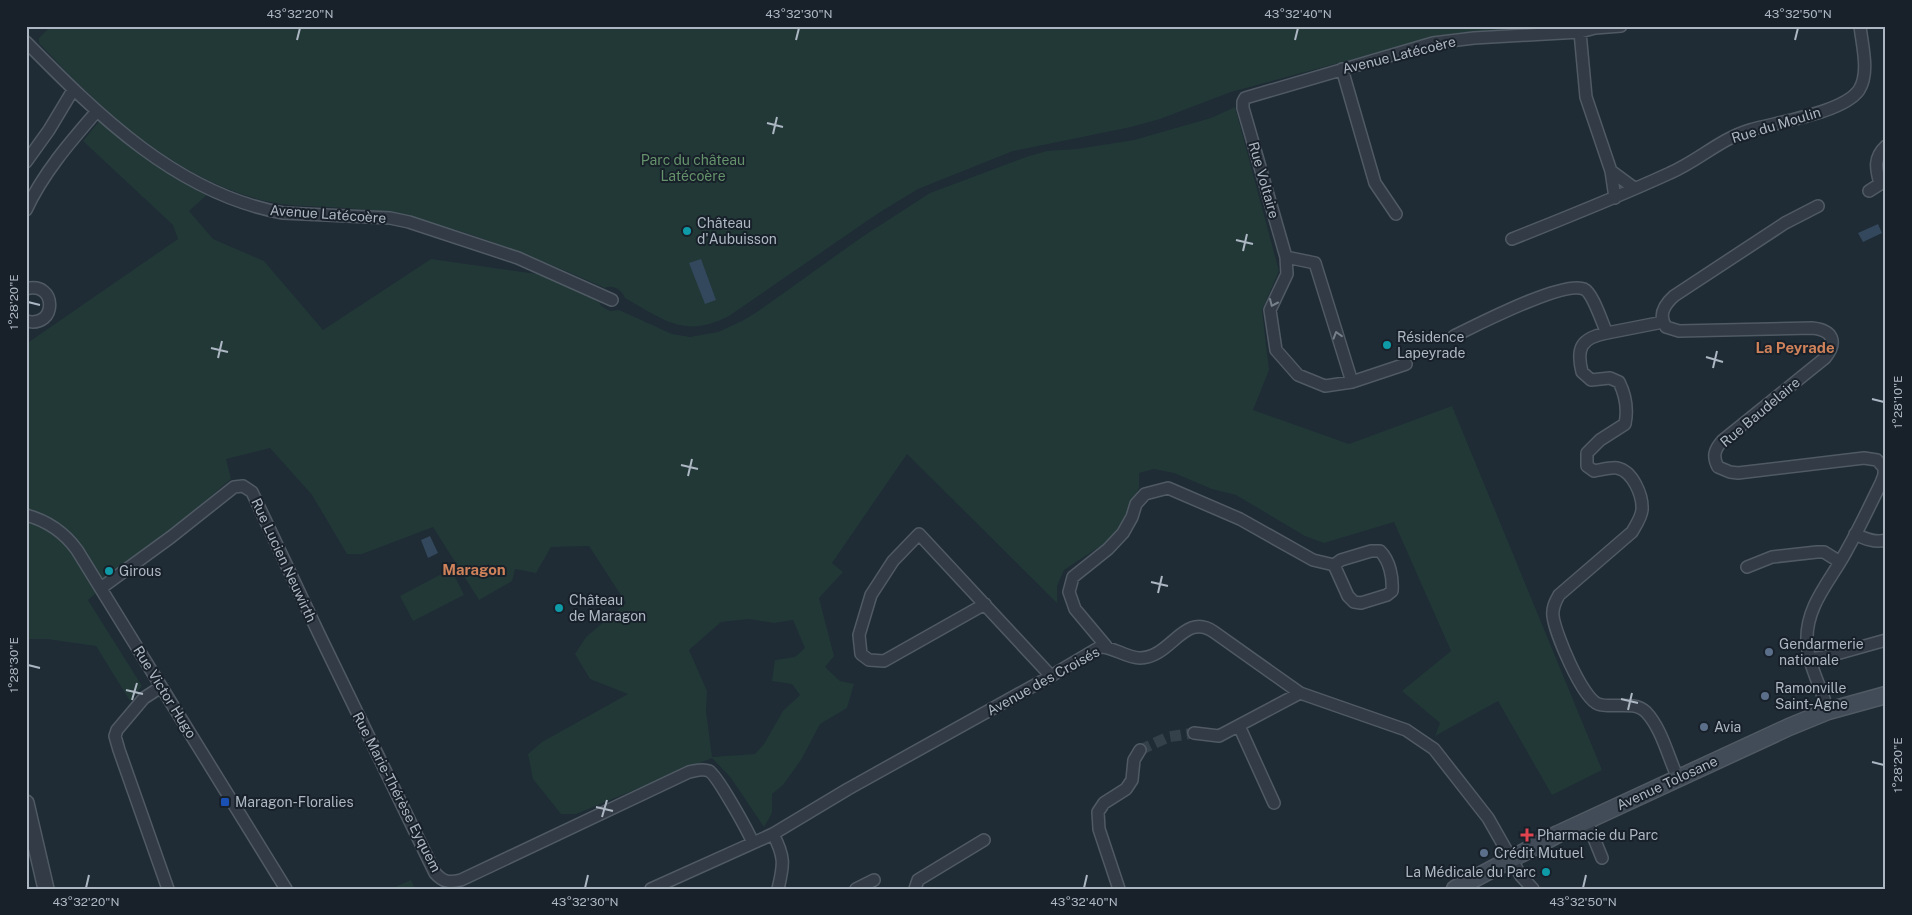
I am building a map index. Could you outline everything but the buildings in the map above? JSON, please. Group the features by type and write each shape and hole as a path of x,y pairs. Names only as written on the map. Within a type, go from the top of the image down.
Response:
{"main road":[{"name":"Avenue Tolosane","path":"1455,889 1587,820 1794,725 1828,711 1886,695"}],"street":[{"name":"Avenue Latécoère","path":"1243,102 1248,96 1452,40 1580,32 1595,28 1622,26"},
{"name":"Rue du Moulin","path":"1512,239 1615,198 1672,172 1724,141 1747,131 1825,111 1848,100 1858,90 1863,79 1864,56 1860,26"},
{"path":"1580,32 1586,97 1611,171 1615,198"},
{"name":"Avenue Latécoère","path":"26,42 73,90 130,140 160,161 210,190 268,210 283,213 390,218 409,222 518,258 612,300"},
{"path":"1342,69 1374,183 1396,214"},
{"path":"26,162 49,130 73,90"},
{"name":"Rue Voltaire","path":"1243,102 1243,108 1286,257 1287,274 1270,310 1276,350 1298,375 1324,386 1352,382 1406,364"},
{"path":"26,210 34,193 51,168 97,111"},
{"path":"1870,191 1880,184 1875,167 1878,153 1886,146"},
{"path":"1611,171 1634,188"},
{"path":"1678,778 1654,723 1644,710 1634,706 1598,704 1589,698 1567,660 1552,616 1554,603 1559,595 1632,532 1640,518 1642,509 1637,488 1628,473 1617,468 1594,470 1587,466 1587,453 1600,440 1625,424 1628,410 1618,382 1610,378 1591,380 1582,372 1579,359 1580,350 1584,342 1596,336 1663,322 1663,309 1674,296 1785,223 1818,206"},
{"path":"1286,257 1314,263 1352,382"},
{"path":"26,289 34,287 44,291 50,304 44,318 36,322 26,321"},
{"path":"1454,336 1525,303 1566,288 1583,289 1590,294 1607,333"},
{"name":"Rue Baudelaire","path":"1663,322 1666,327 1679,331 1823,329 1832,338 1830,351 1825,358 1722,441 1716,448 1714,456 1722,470 1738,473 1864,458 1884,462 1884,475 1840,562 1827,581 1810,618 1807,642 1828,711"},
{"name":"Rue Lucien Neuwirth","path":"101,588 171,537 234,487 243,486 252,492 319,634"},
{"path":"1106,646 1075,609 1069,592 1074,576 1108,549 1123,533 1132,518 1136,504 1145,494 1168,488 1240,519 1313,560 1334,565 1341,560 1371,551 1380,551 1386,557 1393,581 1392,591 1387,595 1361,603 1354,602 1348,596 1334,565"},
{"name":"Rue Victor Hugo","path":"26,515 42,520 69,539 286,889"},
{"path":"986,604 884,661 869,660 861,654 859,635 871,596 893,561 919,534 986,604 1052,676"},
{"path":"1855,534 1868,540 1880,542 1886,540"},
{"path":"1747,567 1772,557 1817,552 1824,552 1840,562"},
{"name":"Avenue des Croisés","path":"773,834 848,789 1052,676 1100,647 1106,646 1120,654 1140,658 1153,656 1190,627 1199,625 1207,626 1300,693 1406,730 1434,749 1488,818 1521,876 1533,889"},
{"name":"Rue Marie-Thérèse Eyquem","path":"319,634 435,873 442,880 451,882 461,880 689,772 702,769 711,772 720,784 753,842"},
{"path":"1811,659 1829,656 1886,640"},
{"path":"162,687 144,698 117,730 115,736 168,889"},
{"path":"1194,733 1219,736 1300,693"},
{"path":"1238,726 1274,803"},
{"path":"1119,889 1099,828 1098,812 1104,803 1126,789 1132,780 1134,760 1140,750"},
{"path":"26,803 46,889"},
{"path":"1587,820 1602,858"},
{"path":"652,889 773,834 783,856 778,889"},
{"path":"915,889 918,880 984,840"},
{"path":"856,889 874,880"}],"green space":[{"name":"Parc du château Latécoère","path":"51,26 1542,27 1458,33 1413,43 1231,92 1160,119 1131,127 1013,151 918,189 877,214 729,316 713,323 687,326 663,319 625,298 614,287 605,288 530,256 453,229 415,218 383,212 270,202 236,192 203,178 143,140 88,94 39,43 39,38"},
{"path":"1235,107 1279,271 1262,310 1269,370 1253,410 1349,444 1452,406 1602,770 1552,795 1498,701 1435,736 1440,723 1402,691 1451,651 1394,522 1324,543 1305,536 1236,495 1212,489 1174,473 1154,469 1139,473 1139,488 1117,535 1064,570 1057,586 1057,603 907,454 832,563 843,572 819,598 834,656 825,667 840,681 854,684 847,708 820,724 801,760 783,785 772,794 772,813 764,827 731,778 712,758 576,814 561,814 533,779 528,754 542,742 628,694 590,679 575,654 586,637 626,603 589,546 551,547 536,573 515,569 512,581 479,600 433,527 362,554 347,554 312,495 270,448 226,459 231,479 88,600 142,686 130,701 96,646 47,639 26,639 26,344 178,239 173,225 83,141 101,119 208,194 189,211 213,239 264,261 323,330 431,259 551,276 599,301 601,306 610,311 619,310 672,334 690,337 718,332 757,312 862,237 930,193 1047,151 1077,149 1134,140 1211,118","holes":["749,619 774,623 793,620 805,648 795,657 775,660 772,681 792,684 800,695 783,711 764,744 755,754 712,757 706,711 707,691 689,650 721,622"]},
{"path":"451,569 464,595 413,621 400,596"},
{"path":"411,880 415,889 393,889 393,888"}],"water":[{"path":"1878,224 1882,233 1863,242 1858,233"},
{"path":"701,259 716,300 705,304 689,263"},
{"path":"430,536 438,553 428,558 421,540"}],"tunnel":[{"path":"1140,750 1168,737 1194,733"}],"place":[{"name":"Château d'Aubuisson","path":"687,231"},
{"name":"Résidence Lapeyrade","path":"1387,345"},
{"name":"Girous","path":"109,571"},
{"name":"Château de Maragon","path":"559,608"},
{"name":"Gendarmerie nationale","path":"1769,652"},
{"name":"Ramonville Saint-Agne","path":"1765,696"},
{"name":"Avia","path":"1704,727"},
{"name":"Maragon-Floralies","path":"225,802"},
{"name":"Pharmacie du Parc","path":"1527,835"},
{"name":"Crédit Mutuel","path":"1484,853"},
{"name":"La Médicale du Parc","path":"1546,872"}],"district":[{"name":"La Peyrade","path":"1795,347"},
{"name":"Maragon","path":"474,569"}]}
